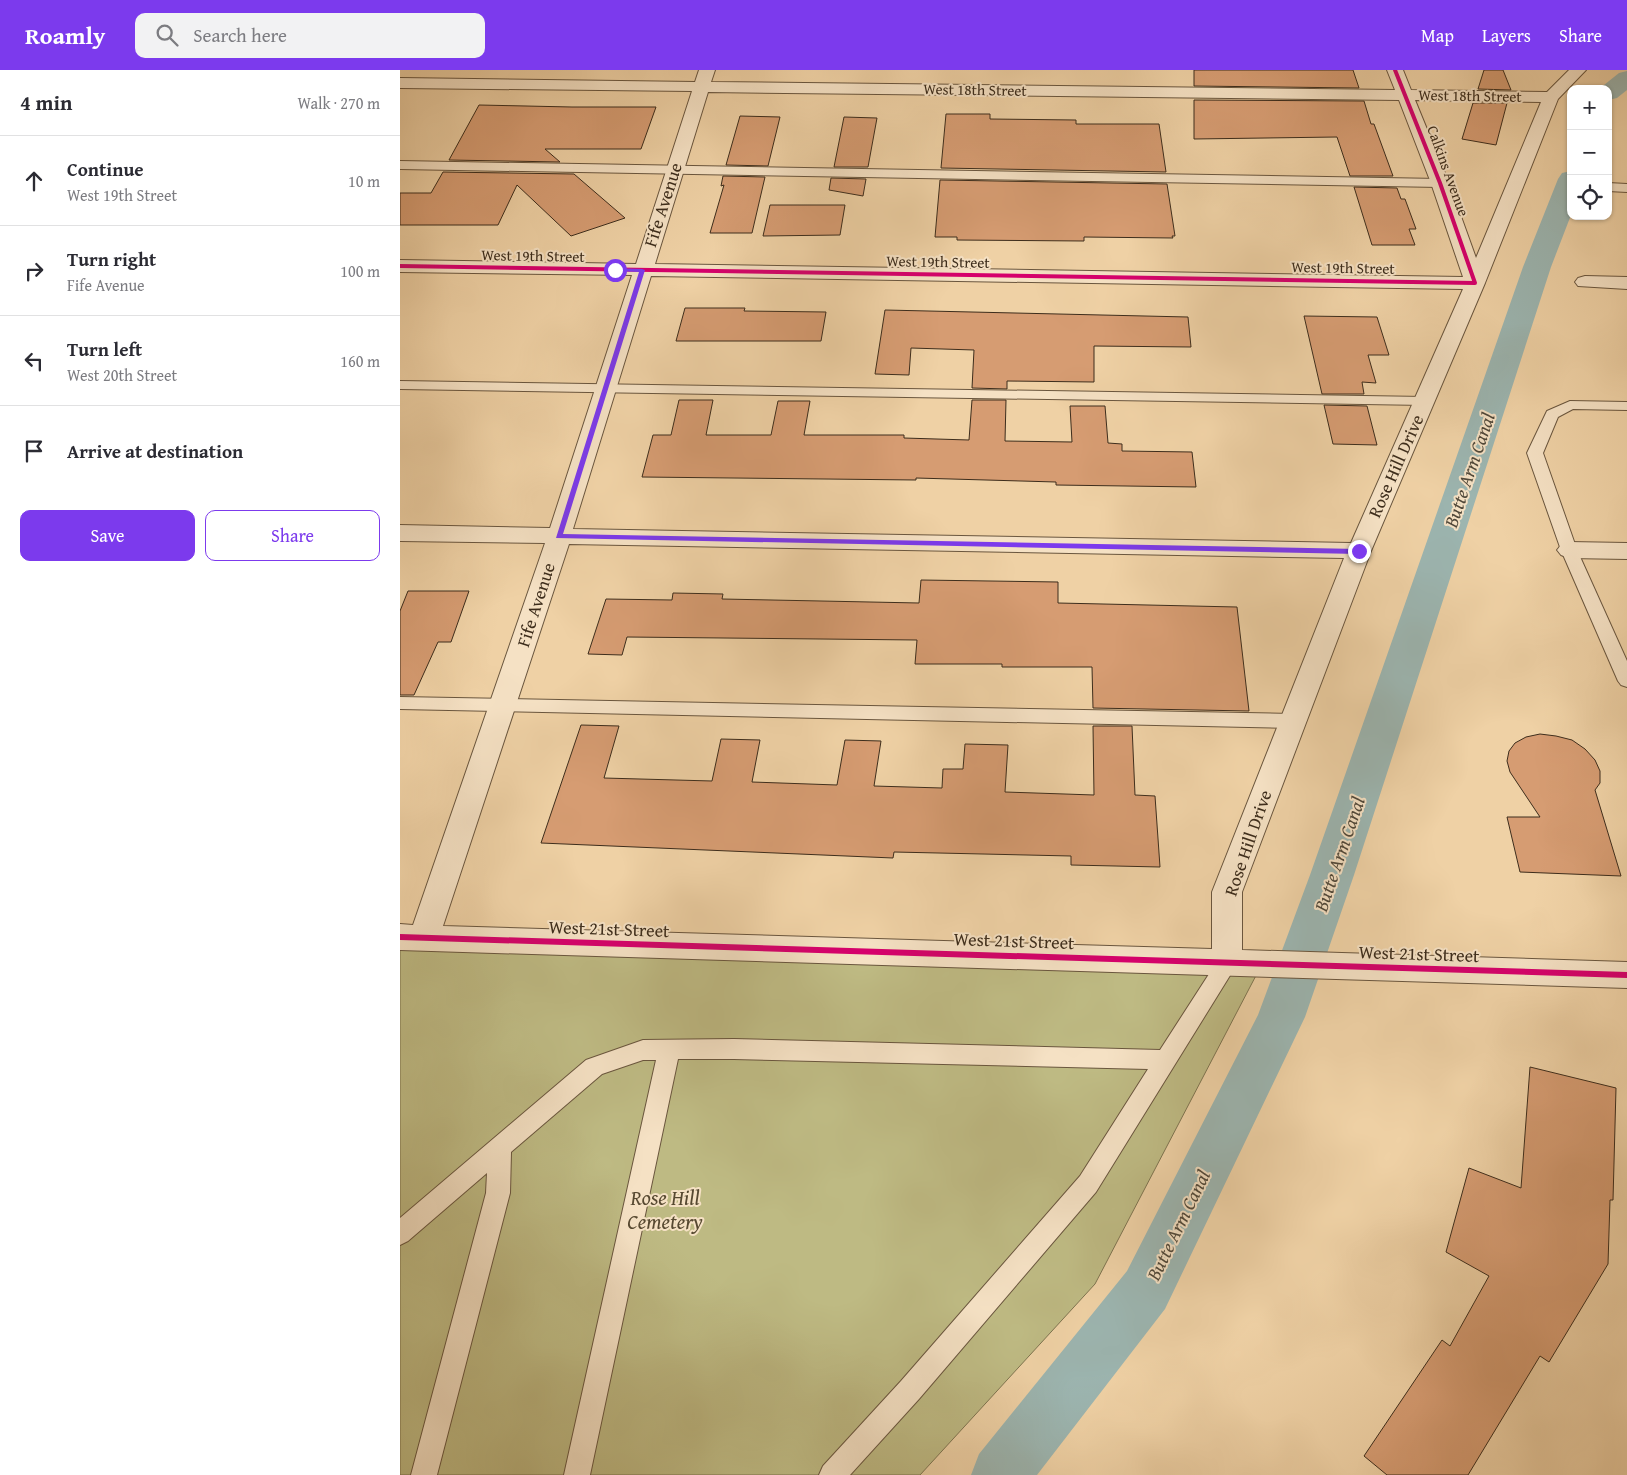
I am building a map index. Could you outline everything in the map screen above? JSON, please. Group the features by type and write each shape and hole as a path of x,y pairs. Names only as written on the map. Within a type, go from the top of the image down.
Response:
{"street":[{"name":"Calkins Avenue","path":"1395,70 1440,183 1475,282"},
{"name":"Rose Hill Drive","path":"1226,963 1227,892 1359,551 1425,402 1551,97 1578,70"},
{"name":"West 18th Street","path":"400,83 704,78 1551,97"},
{"name":"Fife Avenue","path":"412,938 503,705 559,537 704,78"},
{"name":"West 19th Street","path":"400,266 1475,282"},
{"path":"1585,282 1627,283"},
{"path":"400,533 1359,551"},
{"path":"1569,550 1627,551"},
{"name":"West 21st Street","path":"412,938 1627,976"}],"lane":[{"path":"400,165 1440,183"},
{"path":"1612,188 1627,188"},
{"path":"400,385 1425,402"},
{"path":"1627,406 1570,405 1552,414 1535,453 1569,550 1627,681"},
{"path":"400,703 1292,721"},
{"path":"832,1475 910,1390 1088,1184 1226,963"},
{"path":"400,1232 594,1067 643,1050 734,1050 1166,1060"},
{"path":"577,1475 669,1050"},
{"path":"424,1475 498,1193 500,1148"}],"green space":[{"name":"Rose Hill Cemetery","path":"400,937 1262,964 1095,1284 920,1475 400,1475"}],"building":[{"path":"1194,70 1353,70 1359,88 1194,86"},
{"path":"1484,70 1503,70 1511,90 1478,89"},
{"path":"1194,100 1364,101 1371,124 1374,124 1393,176 1350,176 1337,137 1194,139"},
{"path":"1473,103 1507,103 1496,145 1462,139"},
{"path":"479,105 656,107 641,149 545,149 560,162 449,160"},
{"path":"946,114 990,114 990,119 1076,120 1076,124 1159,124 1166,172 941,168"},
{"path":"740,116 780,117 768,166 726,165"},
{"path":"844,117 877,118 868,167 834,167"},
{"path":"443,172 574,174 625,218 571,236 517,185 498,225 400,225 400,193 431,193"},
{"path":"723,176 765,177 752,233 710,233 724,185 721,186"},
{"path":"831,178 866,179 863,196 829,190"},
{"path":"940,180 1167,184 1175,236 1172,236 1173,238 1084,237 1084,241 957,240 957,237 935,237"},
{"path":"1354,187 1397,188 1401,199 1405,199 1416,229 1409,229 1415,245 1372,245"},
{"path":"770,205 845,205 840,235 763,236"},
{"path":"685,308 745,308 744,311 826,312 821,341 676,341"},
{"path":"885,310 1188,317 1191,347 1094,346 1094,382 1007,381 1007,389 972,388 974,350 911,348 909,375 875,374"},
{"path":"1304,316 1377,317 1389,355 1368,355 1376,383 1362,382 1364,394 1322,394"},
{"path":"679,400 713,400 706,435 771,435 778,401 810,401 804,435 904,435 904,438 969,440 972,400 1006,400 1005,441 1072,442 1070,406 1105,406 1108,443 1122,444 1122,451 1192,452 1196,487 1056,485 1056,482 916,478 916,480 642,477 653,435 671,435"},
{"path":"1324,405 1367,406 1377,445 1333,444"},
{"path":"921,580 1058,582 1058,603 1237,607 1249,711 1093,708 1092,667 1002,667 1002,664 915,664 917,640 627,637 622,655 588,654 606,599 672,600 673,593 723,594 722,599 919,603"},
{"path":"408,591 469,591 451,642 438,642 414,695 400,695 400,611"},
{"path":"581,725 619,726 604,778 712,781 721,739 760,740 752,782 837,785 845,740 881,741 874,786 942,788 943,769 963,769 965,744 1008,745 1005,792 1094,795 1093,726 1132,726 1135,795 1155,796 1160,867 1071,865 1071,856 894,852 893,858 541,843"},
{"path":"1540,734 1572,740 1585,749 1595,760 1600,771 1600,783 1595,790 1621,876 1520,872 1507,817 1540,817 1510,772 1507,761 1509,751 1515,743 1526,737"},
{"path":"1530,1067 1616,1088 1613,1200 1610,1200 1608,1264 1549,1362 1540,1356 1468,1475 1387,1475 1364,1456 1442,1340 1450,1346 1489,1276 1446,1252 1469,1168 1521,1188"}],"waterway":[{"name":"Butte Arm Canal","path":"1612,90 1627,78"},
{"name":"Butte Arm Canal","path":"1000,1475 1146,1290 1281,1017 1332,875 1537,267 1567,189"}],"cycle path":[{"path":"400,266 1475,283 1440,183 1395,70"},
{"path":"400,937 1627,975"}],"route":[{"path":"615,270 642,270 559,537 1359,551"}]}
